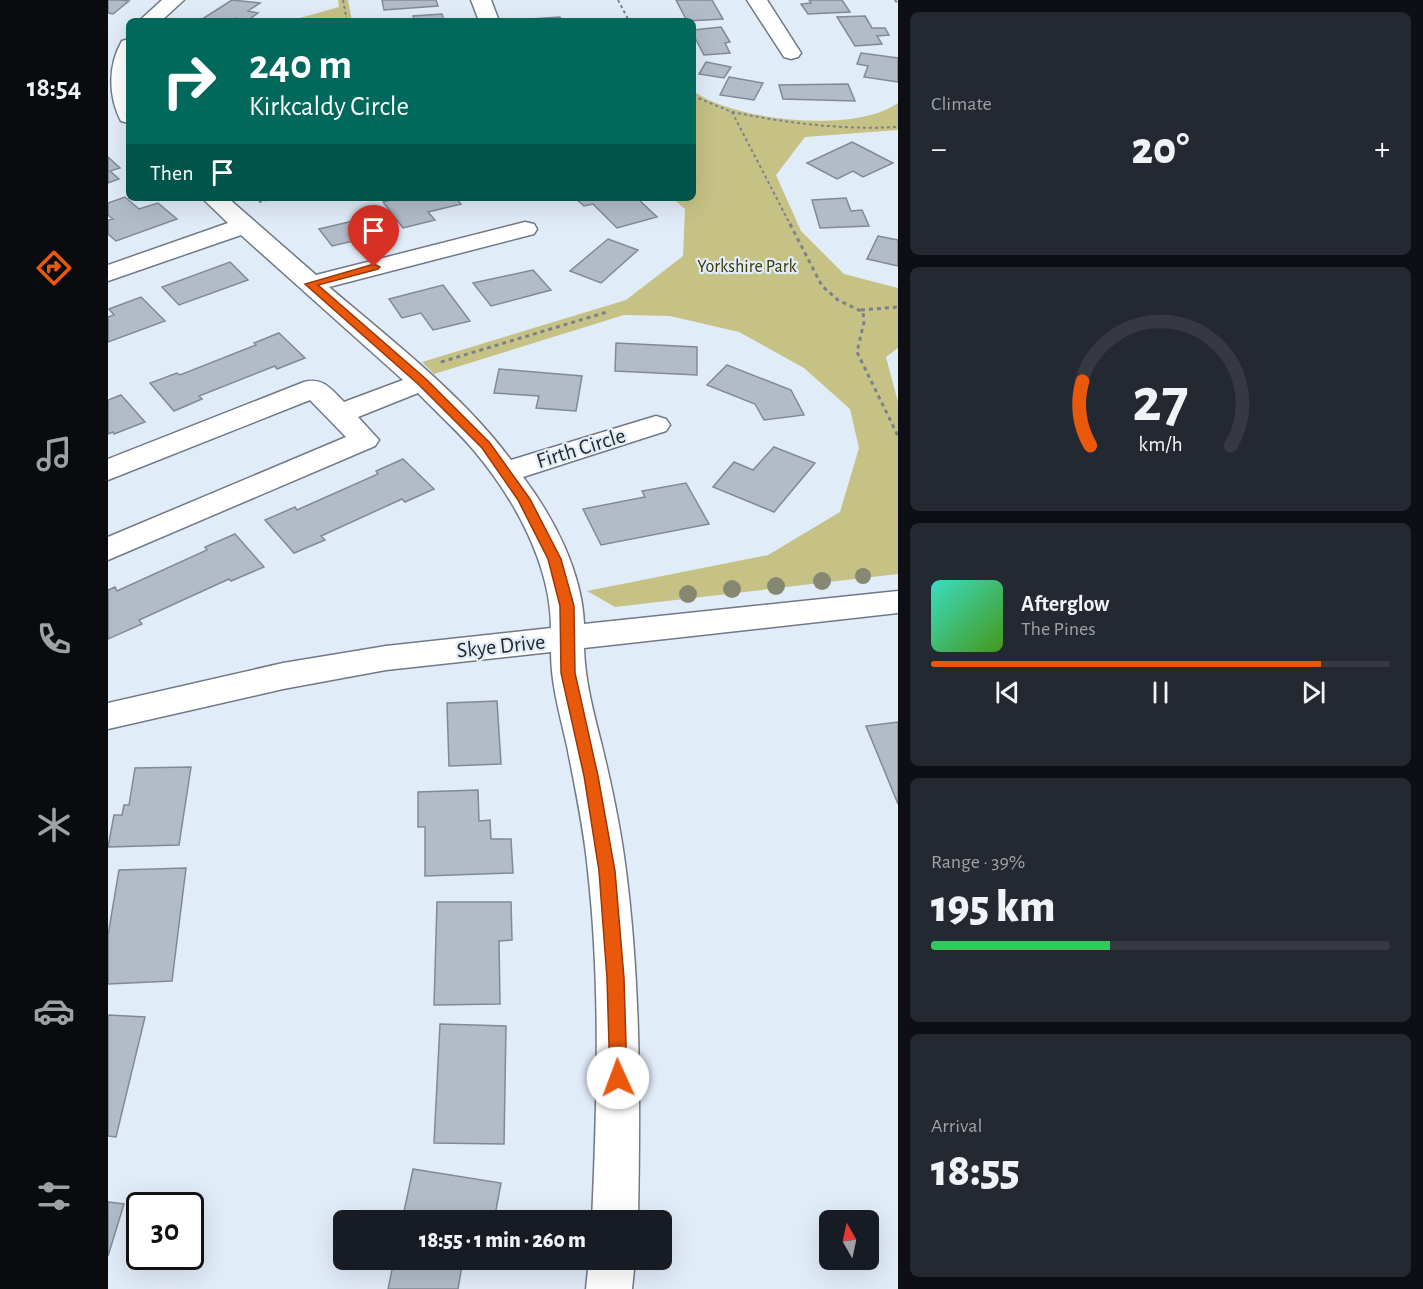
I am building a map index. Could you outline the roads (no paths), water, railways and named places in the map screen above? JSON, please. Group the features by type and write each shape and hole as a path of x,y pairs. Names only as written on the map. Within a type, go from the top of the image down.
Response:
{"street":[{"path":"153,18 174,0"},
{"path":"481,0 488,18"},
{"path":"758,0 791,53"},
{"path":"126,52 113,86 126,110"},
{"path":"217,201 310,284 429,372 506,471 540,528 554,559 567,606 568,673 591,776 607,871 615,978 619,1098 615,1210"},
{"path":"108,273 245,225"},
{"path":"310,284 525,229"},
{"path":"339,414 429,372"},
{"path":"108,470 314,388 365,440 108,549"},
{"name":"Firth Circle","path":"506,471 656,425"},
{"name":"Skye Drive","path":"108,716 210,691 386,658 898,602"},
{"path":"609,1289 611,1270"}],"park label":[{"name":"Yorkshire Park","path":"747,267"}]}
